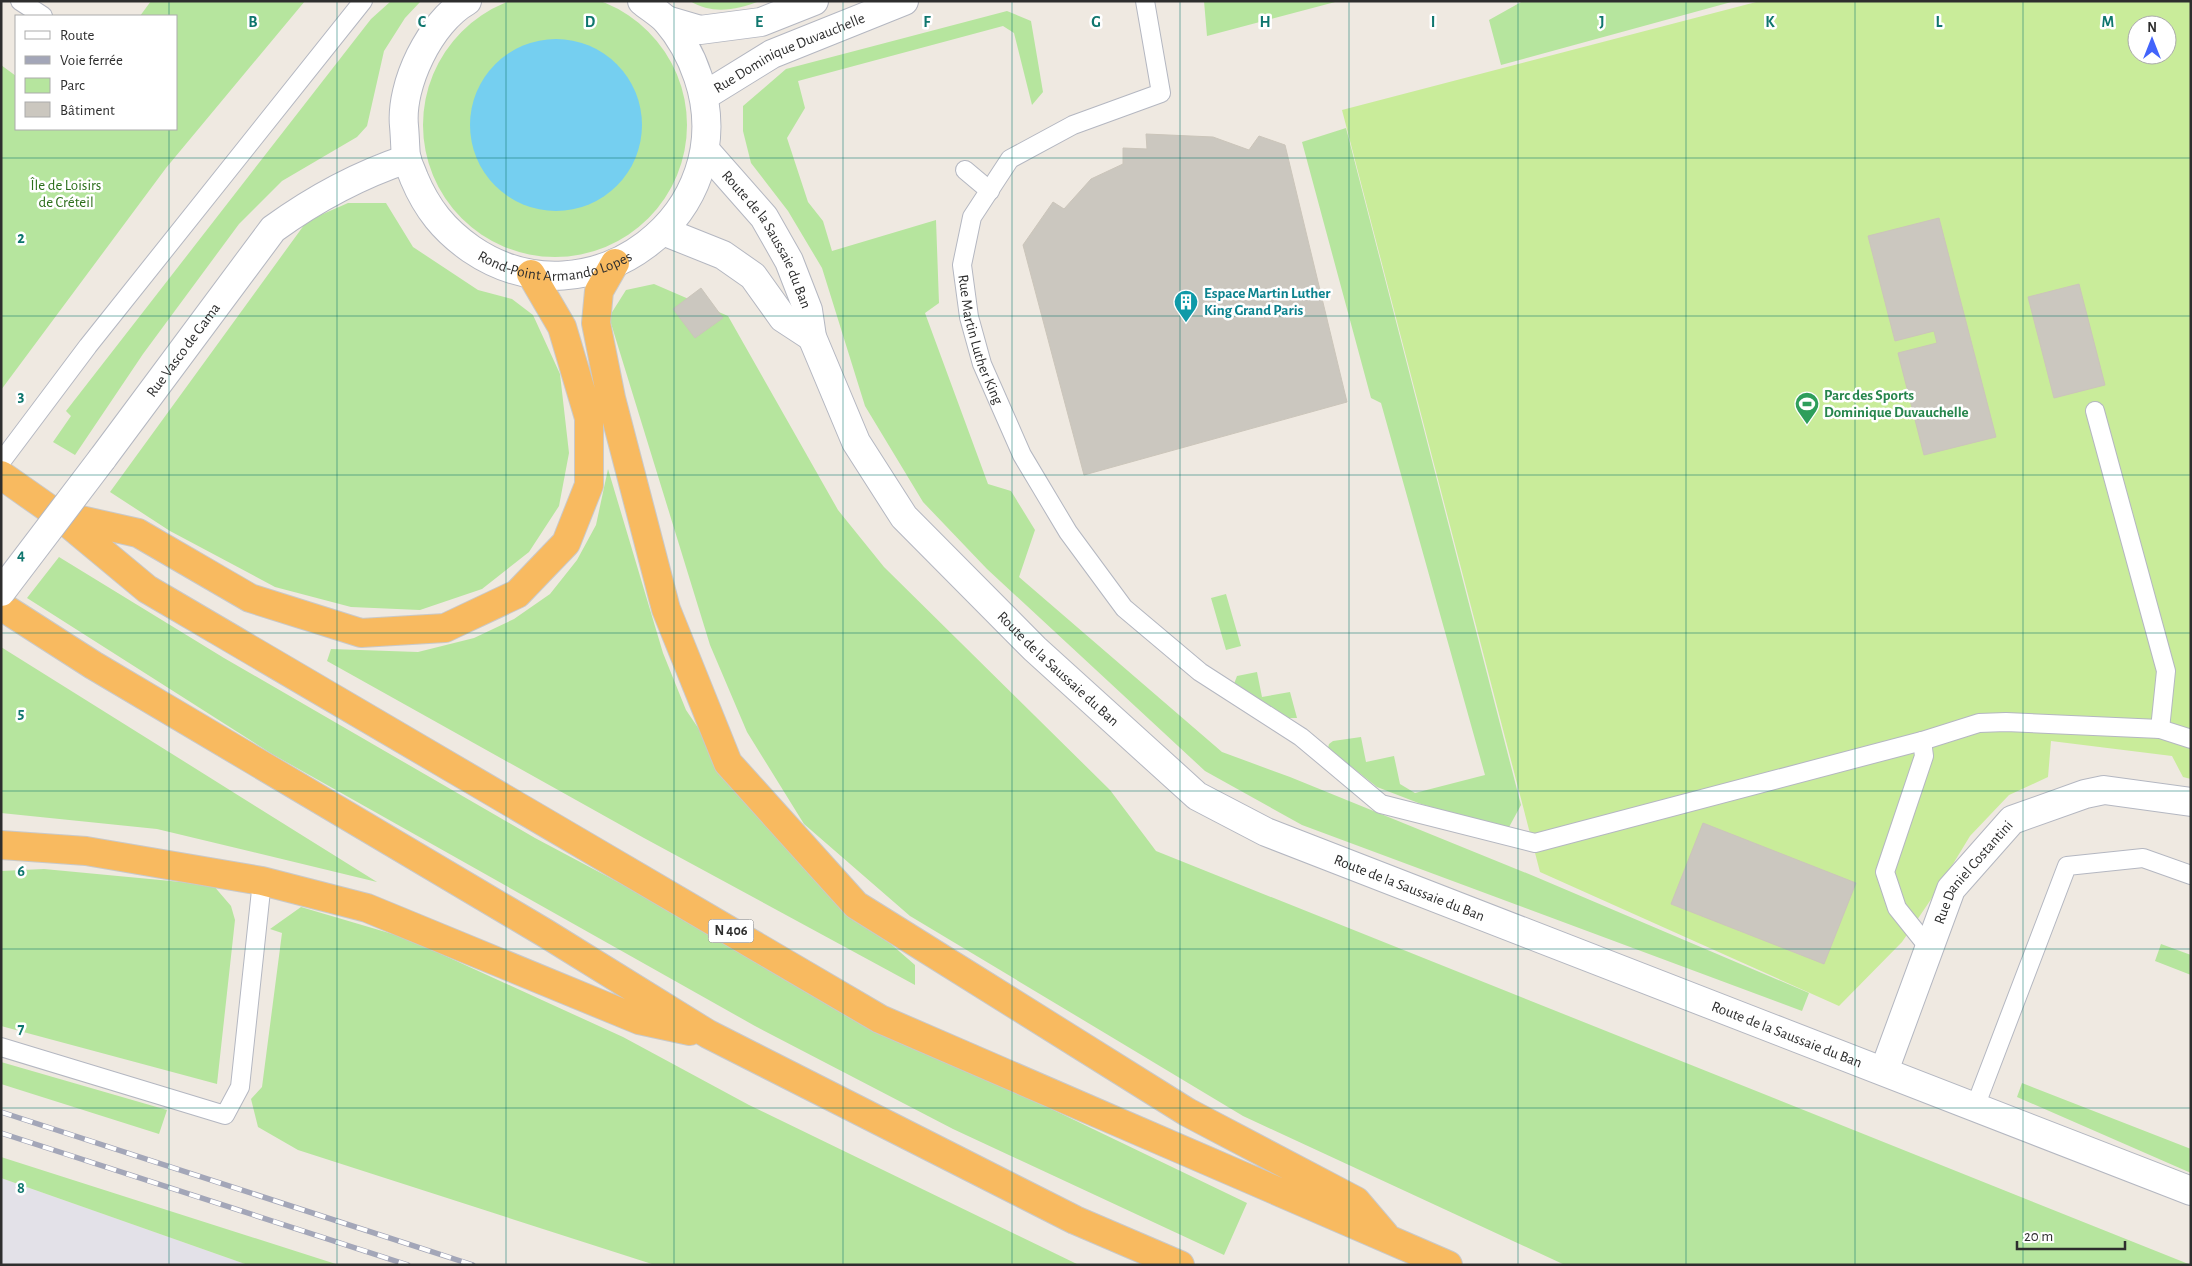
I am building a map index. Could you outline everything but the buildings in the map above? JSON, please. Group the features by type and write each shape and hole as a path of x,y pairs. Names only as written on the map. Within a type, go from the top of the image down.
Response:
{"highway":[{"path":"615,263 599,292 596,323 611,398 666,609 728,763 856,905 1187,1112 1356,1201 1391,1242"},
{"path":"58,515 138,532 250,598 362,633 444,628 517,594 566,543 589,485 589,418 562,327 531,274"},
{"name":"N 406","path":"1,475 58,515 148,589 880,1019 1391,1242 1448,1265"},
{"path":"1,606 92,665 545,933 708,1034 1075,1220 1180,1265"},
{"path":"1,845 86,851 262,881 367,908 639,1020 708,1034"}],"main road":[{"name":"Rond-Point Armando Lopes","path":"467,1 432,35 411,74 403,116 406,159 423,200 451,235 488,260 531,274 574,275 615,263 641,250 663,231 690,194 705,150 707,123 704,96 690,56 666,20 642,1"},
{"path":"666,20 700,30 761,22 814,1"},
{"name":"Rue Dominique Duvauchelle","path":"704,96 772,54 904,1"},
{"name":"Route de la Saussaie du Ban","path":"705,150 768,224 789,261 808,310 812,337 856,442 904,517 1035,649 1197,796 1266,832 2191,1191"},
{"name":"Rue Vasco de Gama","path":"1,592 273,229 302,208 384,166 406,159"},
{"name":"Route de la Saussaie du Ban","path":"663,231 722,255 753,276 783,318 812,337"},
{"name":"Rue Daniel Costantini","path":"1884,1071 1951,889 2012,820 2085,794 2104,790 2191,802"}],"lane":[{"path":"20,1 41,15"},
{"path":"1,462 88,346 363,1"},
{"name":"Rue Martin Luther King","path":"1145,1 1161,93 1073,124 1010,159 972,217 962,264 969,317 982,364 1022,455 1068,532 1124,608 1200,672 1301,737 1381,804 1535,843 1922,741"},
{"path":"965,170 990,191"},
{"path":"2095,410 2166,671 2160,729"},
{"path":"1929,948 1897,908 1885,872 1924,756 1922,741 1979,723 2006,722 2160,729 2191,739"},
{"path":"1975,1107 2067,866 2143,858 2191,874"},
{"path":"1,1047 225,1115 240,1086 262,881"}],"shaded area":[{"path":"1,1178 248,1265 1,1265"}],"green space":[{"path":"517,-1 593,-1 628,15 657,41 665,52 677,75 686,112 686,138 681,163 671,187 657,209 639,227 605,247 581,254 555,257 529,254 505,247 471,227 453,209 433,175 426,151 423,125 426,99 433,75 453,41 482,15"},
{"name":"Île de Loisirs de Créteil","path":"151,1 305,1 166,168 1,390 1,65 15,75 15,130 178,130 178,15 141,15"},
{"path":"391,1 421,1 405,18 384,51 367,126 357,137 282,181 239,224 143,354 75,455 53,442 71,416 66,411 371,19"},
{"path":"690,1 760,1 733,9 716,10"},
{"path":"1204,1 1339,1 1207,36"},
{"path":"1523,1 1735,1 1501,65 1489,20"},
{"name":"Parc des Sports Dominique Duvauchelle","path":"1760,1 2191,1 2191,779 2183,777 2172,756 2051,741 2048,777 2009,795 1970,836 1936,892 1902,942 1839,1006 1540,872 1342,110"},
{"path":"1007,11 1031,21 1043,92 1032,105 1014,33 1003,26 798,81 805,108 787,138 808,202 823,221 832,251 936,220 939,303 925,313 988,484 1011,491 1035,530 1019,577 1222,752 1290,777 1536,877 1809,993 1802,1011 1302,825 1205,771 987,569 923,502 865,406 822,268 788,211 751,163 743,131 743,106 786,69"},
{"path":"1346,128 1521,805 1508,829 1421,804 1377,787 1328,748 1329,744 1333,741 1361,737 1366,762 1394,756 1400,784 1415,793 1485,775 1381,403 1371,398 1302,142"},
{"path":"348,203 386,203 413,247 478,290 512,299 533,315 560,374 569,453 559,506 529,552 482,589 420,610 351,607 275,587 170,531 110,492 307,221"},
{"path":"654,284 728,316 838,510 884,567 1110,790 1156,851 2191,1265 1565,1265 1243,1116 910,916 804,824 747,732 710,645 609,317 626,290"},
{"path":"608,469 663,653 686,710 734,781 815,878 915,965 915,985 644,838 327,661 331,649 418,652 474,638 514,619 550,594 577,560 596,525"},
{"path":"59,557 224,658 535,838 983,1076 1247,1203 1224,1255 953,1129 755,1026 272,754 27,598"},
{"path":"1226,594 1241,646 1226,650 1211,598"},
{"path":"1,647 377,882 157,829 1,813"},
{"path":"1257,672 1262,697 1290,692 1297,718 1283,718 1234,684 1237,676"},
{"path":"44,869 213,885 231,906 235,920 217,1084 1,1026 1,871"},
{"path":"301,907 406,938 623,1037 749,1105 1079,1265 655,1265 298,1150 258,1127 251,1099 262,1087 282,933 270,929"},
{"path":"2161,944 2191,955 2191,975 2155,961"},
{"path":"1,1062 167,1110 159,1134 1,1084"},
{"path":"2022,1083 2191,1149 2191,1173 2017,1097"},
{"path":"1,1157 339,1265 248,1265 1,1178"}],"water":[{"path":"548,39 564,39 597,49 617,64 632,84 640,108 642,125 640,142 632,166 617,186 597,201 581,207 564,211 548,211 515,201 490,180 480,166 474,150 470,133 470,117 480,84 501,59 515,49 531,43"}],"railway":[{"path":"1,1112 473,1265"},
{"path":"1,1133 408,1265"}],"place":[{"name":"Espace Martin Luther King Grand Paris","path":"1186,323"},
{"name":"Parc des Sports Dominique Duvauchelle","path":"1807,425"}]}
